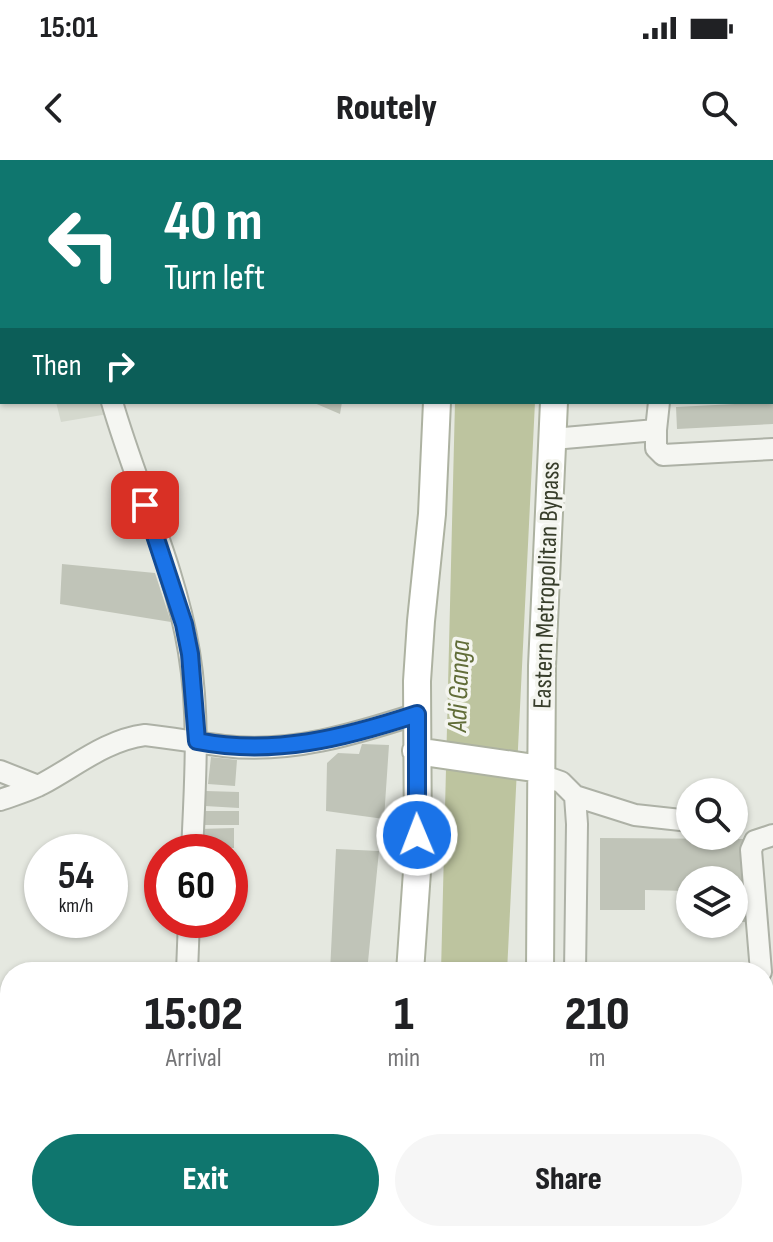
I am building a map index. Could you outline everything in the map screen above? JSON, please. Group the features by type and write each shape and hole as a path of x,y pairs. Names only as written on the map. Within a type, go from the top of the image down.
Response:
{"main road":[{"path":"411,962 418,857 416,751 421,621 432,514 437,404"},
{"name":"Eastern Metropolitan Bypass","path":"540,962 542,666 554,404"},
{"path":"416,751 541,772"}],"street":[{"path":"113,404 184,624 190,654 197,741 193,834"},
{"path":"659,404 656,448 663,455 773,449"},
{"path":"553,439 656,430"},
{"path":"0,800 38,786 97,751 133,737 145,735 246,747 303,744 361,732 417,714"},
{"path":"0,771 38,786"},
{"path":"541,772 561,782 575,796 635,815 676,819"},
{"path":"575,796 575,962"},
{"path":"765,961 751,850 755,841 773,835"},
{"path":"187,962 188,938"}],"shaded area":[{"path":"56,404 106,404 108,414 61,422"}],"water":[{"name":"Adi Ganga","path":"455,404 535,404 507,962 441,962"}],"building":[{"path":"317,404 342,404 340,414"},
{"path":"773,404 773,424 677,429 676,407"},
{"path":"62,564 155,573 171,622 60,604"},
{"path":"362,744 389,745 384,819 326,811 327,763 338,753 359,754"},
{"path":"211,757 237,760 235,786 208,784"},
{"path":"206,791 239,792 239,808 205,806"},
{"path":"201,811 239,811 239,825 201,825"},
{"path":"234,828 234,834 199,834 199,829"},
{"path":"600,838 676,839 676,850 746,850 746,866 676,866 676,891 645,890 645,910 600,910"},
{"path":"336,849 379,851 368,962 330,962"}],"route":[{"path":"145,505 184,624 190,654 197,741 246,747 303,744 361,732 417,714 417,835"}]}
